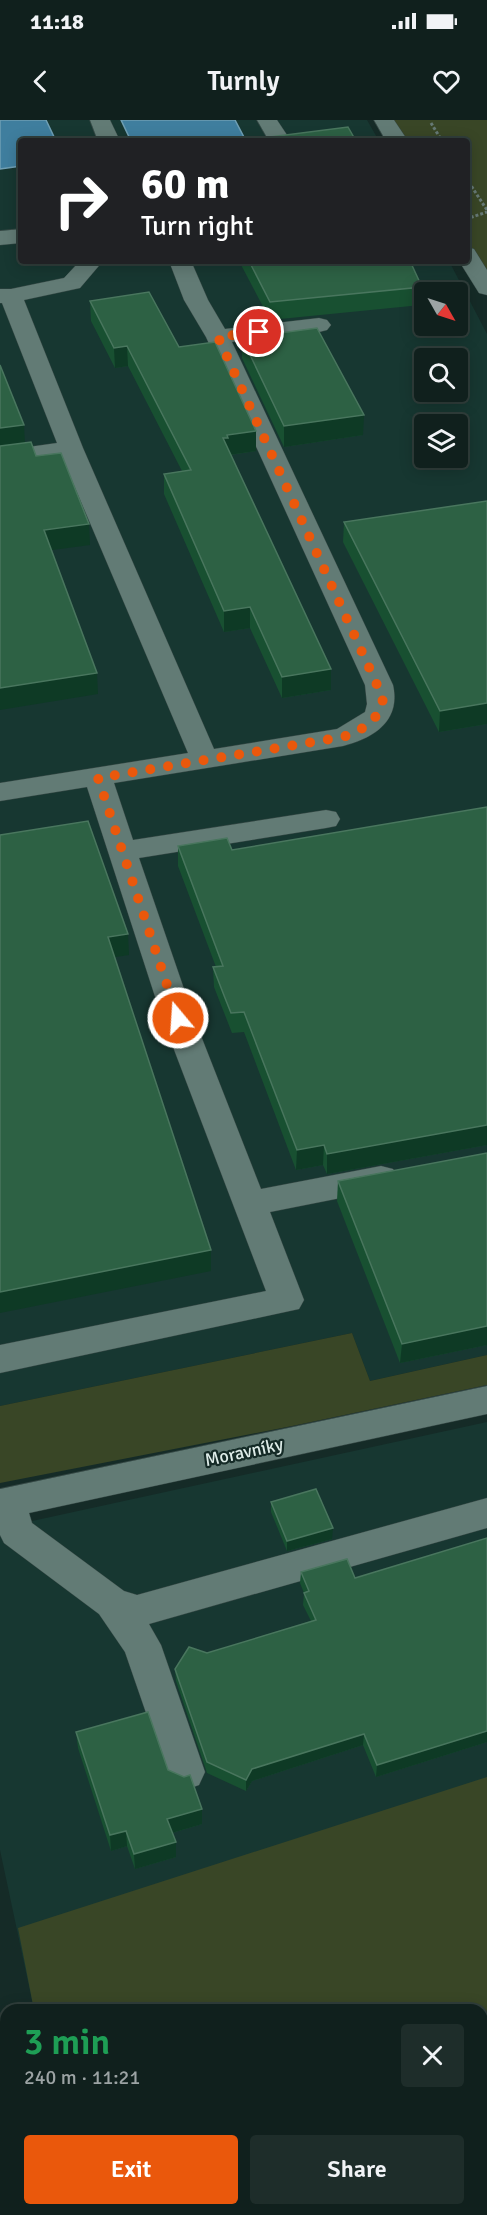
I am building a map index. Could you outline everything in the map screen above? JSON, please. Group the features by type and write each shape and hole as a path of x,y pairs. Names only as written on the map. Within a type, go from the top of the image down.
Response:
{"street":[{"path":"100,120 108,138"},
{"path":"267,120 278,138"},
{"path":"384,120 395,138"},
{"path":"0,238 18,236"},
{"path":"470,260 487,288"},
{"path":"89,264 72,283 5,296 205,760"},
{"path":"0,792 98,778 354,733 376,718 382,709 383,698 218,337 196,300 181,264"},
{"path":"218,337 319,325"},
{"path":"0,458 70,448"},
{"path":"0,1359 287,1300 178,1018 98,778"},
{"path":"123,851 326,819"},
{"path":"250,1203 408,1173"},
{"name":"Moravníky","path":"4,1503 487,1400"},
{"path":"4,1503 17,1532 112,1603 142,1645 185,1772"},
{"path":"112,1603 138,1611 487,1513"}],"path":[{"path":"429,120 440,138"},
{"path":"470,184 487,211 470,217"}],"shaded area":[{"path":"0,120 367,120 377,138 18,138 18,264 451,264 460,282 414,282 414,336 468,336 468,298 487,334 487,1355 370,1381 352,1333 0,1406"},
{"path":"391,120 487,120 487,276 470,248 470,138 402,138"},
{"path":"352,1333 370,1381 487,1355 487,1385 0,1483 0,1406"},
{"path":"487,1422 487,2004 33,2004 0,1850 0,1528"},
{"path":"487,1777 487,2004 33,2004 18,1928"}],"water":[{"path":"0,120 46,120 55,138 18,138 18,166 0,169"},
{"path":"121,120 235,120 244,138 130,138"}],"building":[{"path":"348,127 354,138 262,138"},
{"path":"251,264 411,264 420,282 414,282 414,288 270,302"},
{"path":"149,292 179,347 215,342 256,431 227,435 228,438 223,438 331,669 282,677 250,607 224,611 164,474 191,470 127,346 114,348 90,301"},
{"path":"317,328 364,415 284,426 242,338"},
{"path":"0,365 24,425 0,428"},
{"path":"31,442 36,456 61,453 89,524 44,530 97,673 0,688 0,446"},
{"path":"487,501 487,703 440,711 344,522"},
{"path":"487,807 487,1125 327,1154 324,1145 297,1150 244,1012 231,1013 225,998 213,967 223,966 178,846 227,838 232,850"},
{"path":"88,821 128,934 108,937 211,1250 0,1292 0,835"},
{"path":"487,1153 487,1326 402,1344 338,1181"},
{"path":"316,1489 333,1528 287,1541 271,1502"},
{"path":"487,1538 487,1731 377,1765 364,1734 252,1769 246,1780 207,1762 175,1669 189,1647 207,1653 316,1620 304,1593 309,1591 301,1572 347,1559 355,1578"},
{"path":"148,1712 168,1770 184,1777 190,1775 202,1809 167,1819 176,1842 134,1854 126,1831 110,1835 76,1732"}],"route":[{"path":"178,1018 98,778 343,737 365,727 376,718 382,709 383,698 379,685 218,337 259,332"}]}
